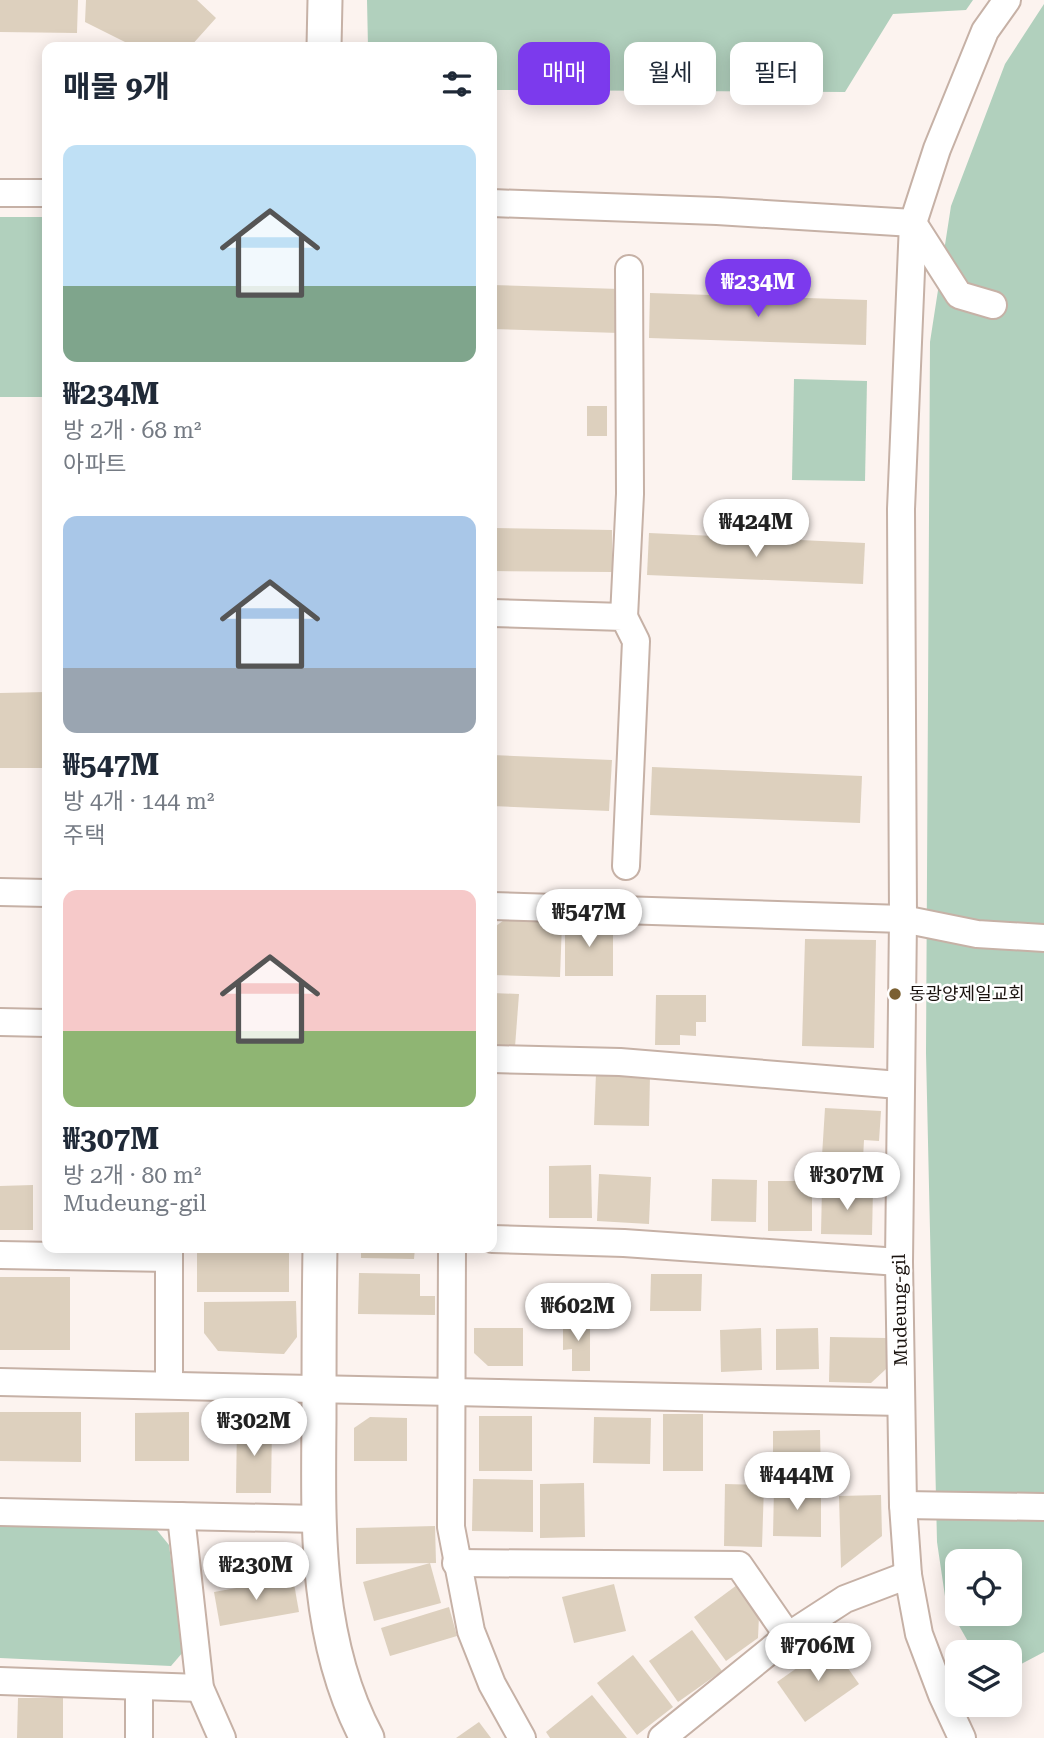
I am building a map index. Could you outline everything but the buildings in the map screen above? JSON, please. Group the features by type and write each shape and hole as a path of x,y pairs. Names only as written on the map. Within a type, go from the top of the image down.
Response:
{"street":[{"path":"324,42 325,0"},
{"name":"Mudeung-gil","path":"962,1738 919,1634 908,1575 903,1505 899,1262 903,919 901,509 913,223 937,149 985,31 1007,0"},
{"path":"0,193 42,193"},
{"path":"497,204 717,211 913,223 959,295 993,305"},
{"path":"626,866 636,641 624,617 630,494 629,269"},
{"path":"497,613 624,617"},
{"path":"0,892 42,893"},
{"path":"497,906 903,919 976,934 1044,938"},
{"path":"0,1022 42,1023"},
{"path":"497,1059 620,1062 899,1085"},
{"path":"497,1239 651,1245 899,1262"},
{"path":"0,1255 169,1253 169,1385"},
{"path":"320,1253 318,1519 324,1591 336,1661 367,1738"},
{"path":"452,1253 451,1527 456,1563 471,1631 492,1684 522,1738"},
{"path":"0,1382 901,1402"},
{"path":"903,1505 1044,1507"},
{"path":"0,1513 318,1519"},
{"path":"181,1516 200,1688 222,1738"},
{"path":"456,1563 739,1565 788,1636"},
{"path":"662,1738 788,1636 845,1599 908,1575"},
{"path":"0,1681 200,1688"},
{"path":"139,1686 139,1738"}],"green space":[{"path":"367,0 973,0 966,10 893,14 845,92 823,92 823,42 730,42 730,91 716,91 716,42 624,42 624,91 610,91 610,42 518,42 518,90 497,90 497,42 368,42"},
{"path":"1044,4 1044,1652 1022,1664 1022,1640 967,1640 959,1626 1022,1626 1022,1549 945,1549 945,1596 937,1542 926,1053 930,342 951,206 1005,64"},
{"path":"0,217 42,217 42,397 0,397"},
{"path":"794,379 867,381 865,481 792,480"},
{"path":"0,1526 156,1529 169,1545 183,1652 171,1666 0,1658"}],"place":[{"name":"동광양제일교회","path":"895,994"}]}
